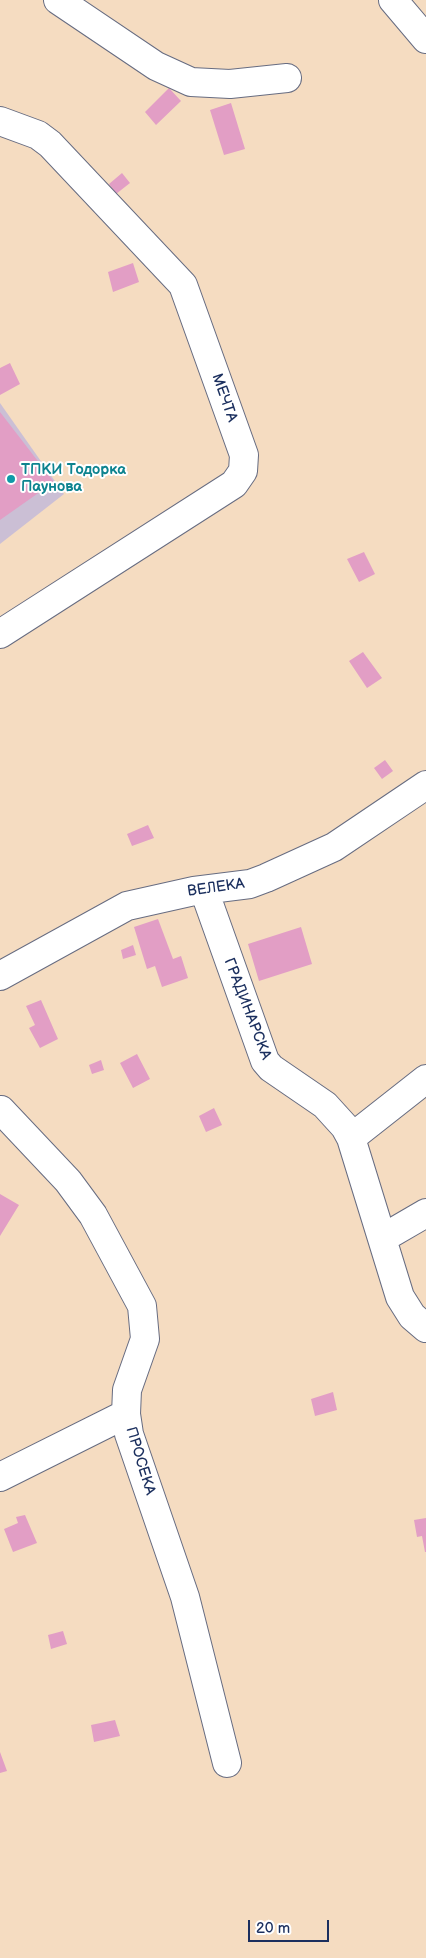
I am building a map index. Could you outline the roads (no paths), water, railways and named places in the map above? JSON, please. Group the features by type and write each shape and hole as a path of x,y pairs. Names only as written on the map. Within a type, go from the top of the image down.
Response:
{"street":[{"path":"58,0 156,66 192,82 230,84 287,78"},
{"path":"393,0 426,39"},
{"name":"МЕЧТА","path":"0,120 38,135 50,144 183,285 244,455 243,471 234,484 0,634"},
{"name":"ВЕЛЕКА","path":"0,976 127,906 204,890 250,884 334,847 426,785"},
{"name":"ГРАДИНАРСКА","path":"204,890 265,1060 272,1068 337,1116 351,1138 400,1297 412,1316 426,1328"},
{"path":"351,1138 426,1079"},
{"path":"0,1108 6,1136 0,1143"},
{"name":"ПРОСЕКА","path":"0,1108 68,1180 93,1214 142,1306 144,1339 127,1390 126,1414 129,1434 184,1597 227,1763"},
{"path":"383,1238 426,1213"},
{"path":"0,1477 126,1414"}],"place":[{"name":"ТПКИ Тодорка Паунова","path":"11,479"}]}
